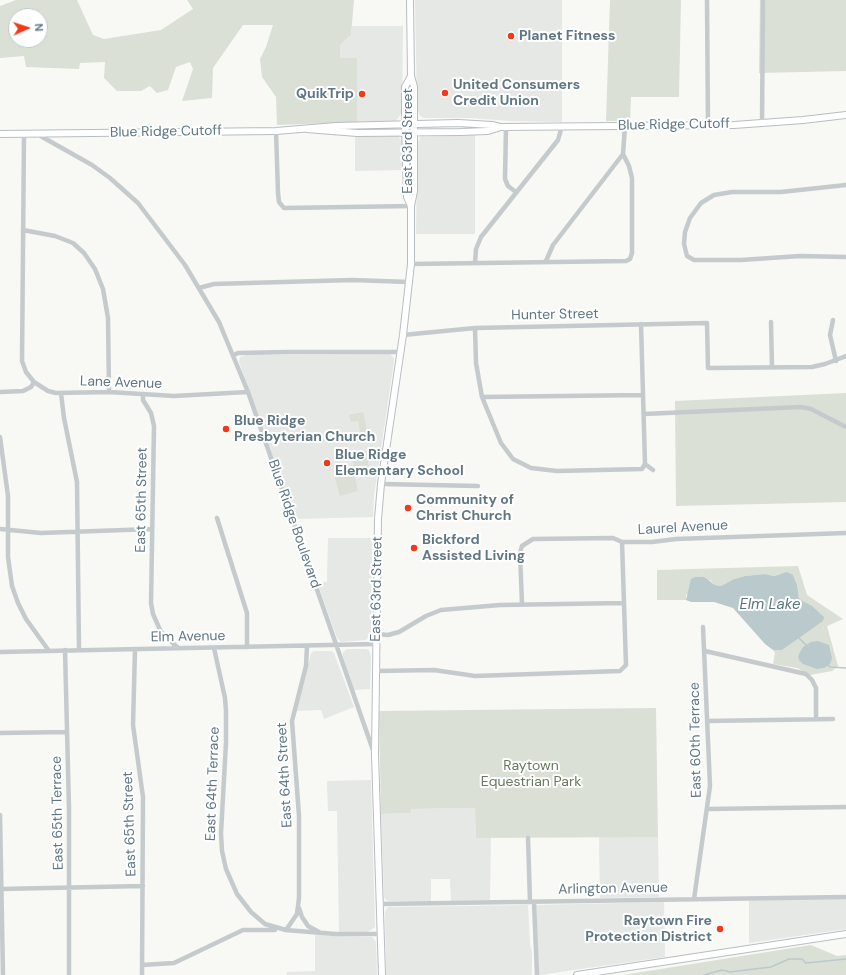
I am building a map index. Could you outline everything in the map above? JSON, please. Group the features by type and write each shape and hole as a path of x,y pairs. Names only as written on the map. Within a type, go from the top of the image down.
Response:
{"main road":[{"name":"East 63rd Street","path":"382,975 374,754 376,634 381,484 401,352 411,264 411,206 414,191 414,87 411,76 410,0"},
{"name":"East 63rd Street","path":"411,76 406,87 405,124 407,197 411,206"},
{"name":"Blue Ridge Cutoff","path":"24,134 276,131 336,126 458,123 503,127 708,125 803,120 846,114"},
{"name":"Blue Ridge Cutoff","path":"308,129 345,132 414,132 488,131 503,127"},
{"path":"0,134 24,134"},
{"path":"577,975 846,934"}],"street":[{"path":"707,0 708,125"},
{"path":"762,123 763,0"},
{"path":"475,263 476,249 481,237 558,140 562,126"},
{"path":"411,264 626,262 630,259 632,253 632,178 624,154 624,126"},
{"path":"503,127 505,178 508,186 516,192"},
{"path":"276,131 278,193 281,206 287,208 411,206"},
{"name":"Blue Ridge Boulevard","path":"37,133 92,165 110,178 138,203 200,288 219,322 234,355 248,392 374,754"},
{"path":"0,392 23,391 31,387 34,382 26,372 22,361 24,134"},
{"path":"546,262 553,245 624,154"},
{"path":"846,185 781,192 732,192 714,195 701,204 690,218 685,232 686,253 694,260 741,260 800,256 846,257"},
{"path":"23,230 55,236 73,243 84,253 95,269 103,289 108,318 109,392"},
{"path":"200,288 214,284 352,280 410,282"},
{"path":"833,320 830,335 836,361"},
{"path":"771,322 772,367 812,367 836,361 846,356"},
{"name":"Hunter Street","path":"403,335 475,328 707,323 708,368 772,367"},
{"path":"475,328 476,363 482,397 501,443 506,451 519,462 531,468 557,471 642,469 645,464 641,324"},
{"path":"234,355 238,353 289,352 401,352"},
{"name":"Lane Avenue","path":"34,382 48,391 61,393 109,392 174,396 248,392"},
{"path":"61,393 64,418 77,482 79,650"},
{"name":"East 65th Street","path":"143,394 143,400 151,413 154,426 152,529 153,614 161,632 178,648"},
{"path":"482,397 643,396"},
{"path":"644,414 725,409 800,407 811,409 846,427"},
{"path":"0,437 8,496 9,570 18,603 26,620 49,651"},
{"path":"645,464 652,470"},
{"path":"381,484 478,486"},
{"path":"217,518 247,613 247,647"},
{"path":"0,529 41,533 152,529"},
{"name":"Laurel Avenue","path":"522,604 520,553 523,545 533,539 613,538 622,542 846,533"},
{"path":"376,671 434,670 460,675 483,676 620,671 625,667 622,542"},
{"path":"376,634 388,635 399,632 426,616 441,610 522,604 624,603"},
{"name":"East 60th Terrace","path":"694,899 708,809 710,786 703,627"},
{"name":"Elm Avenue","path":"0,652 376,644"},
{"name":"East 64th Street","path":"286,930 297,914 298,906 299,816 292,721 306,666 307,646"},
{"name":"East 64th Terrace","path":"214,648 225,698 226,711 222,851 231,882 243,904 257,918 273,928 286,930"},
{"name":"East 65th Street","path":"135,649 133,725 143,797 142,975"},
{"name":"East 65th Terrace","path":"65,650 70,887 69,975"},
{"path":"704,651 806,674 812,680 816,688 816,720"},
{"path":"706,721 833,719"},
{"path":"0,733 67,732"},
{"path":"708,809 846,807"},
{"path":"0,815 3,975"},
{"path":"528,838 537,975"},
{"path":"1,889 143,886"},
{"name":"Arlington Avenue","path":"380,904 846,897"},
{"name":"East 64th Street","path":"298,906 302,917 308,926 324,933"},
{"path":"142,966 174,963 243,930 286,930 324,933 381,934"}],"shaded area":[{"path":"415,0 562,0 562,122 510,121 470,118 424,118 420,116 417,107"},
{"path":"352,26 403,26 402,112 396,121 357,122 357,59 340,58 340,45 351,35"},
{"path":"355,135 398,136 402,141 403,170 355,171"},
{"path":"475,135 475,234 416,234 417,146 420,137"},
{"name":"Blue Ridge Elementary School","path":"390,354 394,358 394,361 374,496 373,517 295,519 239,362 240,357 247,355"},
{"path":"328,538 372,538 371,633 366,640 341,642 337,638 317,582 327,582"},
{"path":"347,649 369,650 371,656 370,689 354,690 343,657 343,652"},
{"path":"314,651 331,651 334,653 354,707 324,719 321,710 296,711 311,653"},
{"path":"371,780 375,927 368,932 339,932 337,811 328,811 327,781"},
{"path":"475,808 476,838 491,838 490,900 451,901 450,879 431,879 431,901 386,900 384,897 381,814 411,813 411,809"},
{"path":"599,837 658,837 659,897 600,898"},
{"path":"749,898 846,898 846,929 749,943"},
{"path":"664,902 665,957 539,975 536,905"},
{"path":"528,905 530,944 532,952 532,975 386,975 385,912 388,907"},
{"path":"315,935 372,937 376,942 377,975 287,975 287,972 315,971"}],"green space":[{"path":"16,0 77,0 93,35 104,39 161,30 193,9 187,0 354,0 351,35 340,45 340,58 357,58 357,122 277,125 276,97 262,77 260,59 266,47 273,25 243,25 213,68 212,98 182,101 193,69 190,62 176,67 168,90 157,93 150,86 141,91 117,91 104,78 105,62 80,63 79,69 26,67 24,56 0,58 0,6"},
{"path":"610,0 681,0 679,97 631,97 630,121 606,121"},
{"path":"760,0 846,0 846,71 759,73"},
{"path":"846,393 846,502 676,506 675,401"},
{"path":"363,412 369,439 356,442 354,433 360,432 358,421 351,422 349,415"},
{"path":"367,451 369,471 354,472 352,452"},
{"path":"353,470 358,491 340,496 334,475"},
{"path":"798,566 807,595 843,619 827,626 838,666 832,671 810,675 797,668 773,664 775,653 773,650 782,650 805,602 799,600 797,583 793,575 779,574 774,576 765,574 745,576 734,579 721,586 715,585 710,580 686,595 686,600 657,600 657,570"},
{"name":"Raytown Equestrian Park","path":"656,708 658,837 476,838 475,808 411,809 411,813 381,814 379,711"},
{"path":"811,945 837,956 846,955 846,975 623,975"}],"water":[{"name":"Elm Lake","path":"787,572 793,575 797,584 799,599 812,606 824,617 823,621 782,650 773,650 765,644 733,608 714,602 691,602 686,600 691,579 695,577 704,577 715,585 721,586 734,579 745,576 765,574 774,576"},
{"path":"818,641 829,645 832,658 830,664 824,668 817,669 803,664 799,660 798,656 803,647 811,642"}],"waterway":[{"path":"799,638 806,645"},
{"path":"828,665 830,667 846,668"},
{"path":"704,975 722,970 730,972 771,967 789,959 802,959 806,963 846,959"}],"place":[{"name":"Planet Fitness","path":"511,36"},
{"name":"United Consumers Credit Union","path":"445,93"},
{"name":"QuikTrip","path":"362,94"},
{"name":"Blue Ridge Presbyterian Church","path":"226,429"},
{"name":"Blue Ridge Elementary School","path":"327,463"},
{"name":"Community of Christ Church","path":"408,508"},
{"name":"Bickford Assisted Living","path":"414,548"},
{"name":"Raytown Fire Protection District","path":"720,929"}]}
